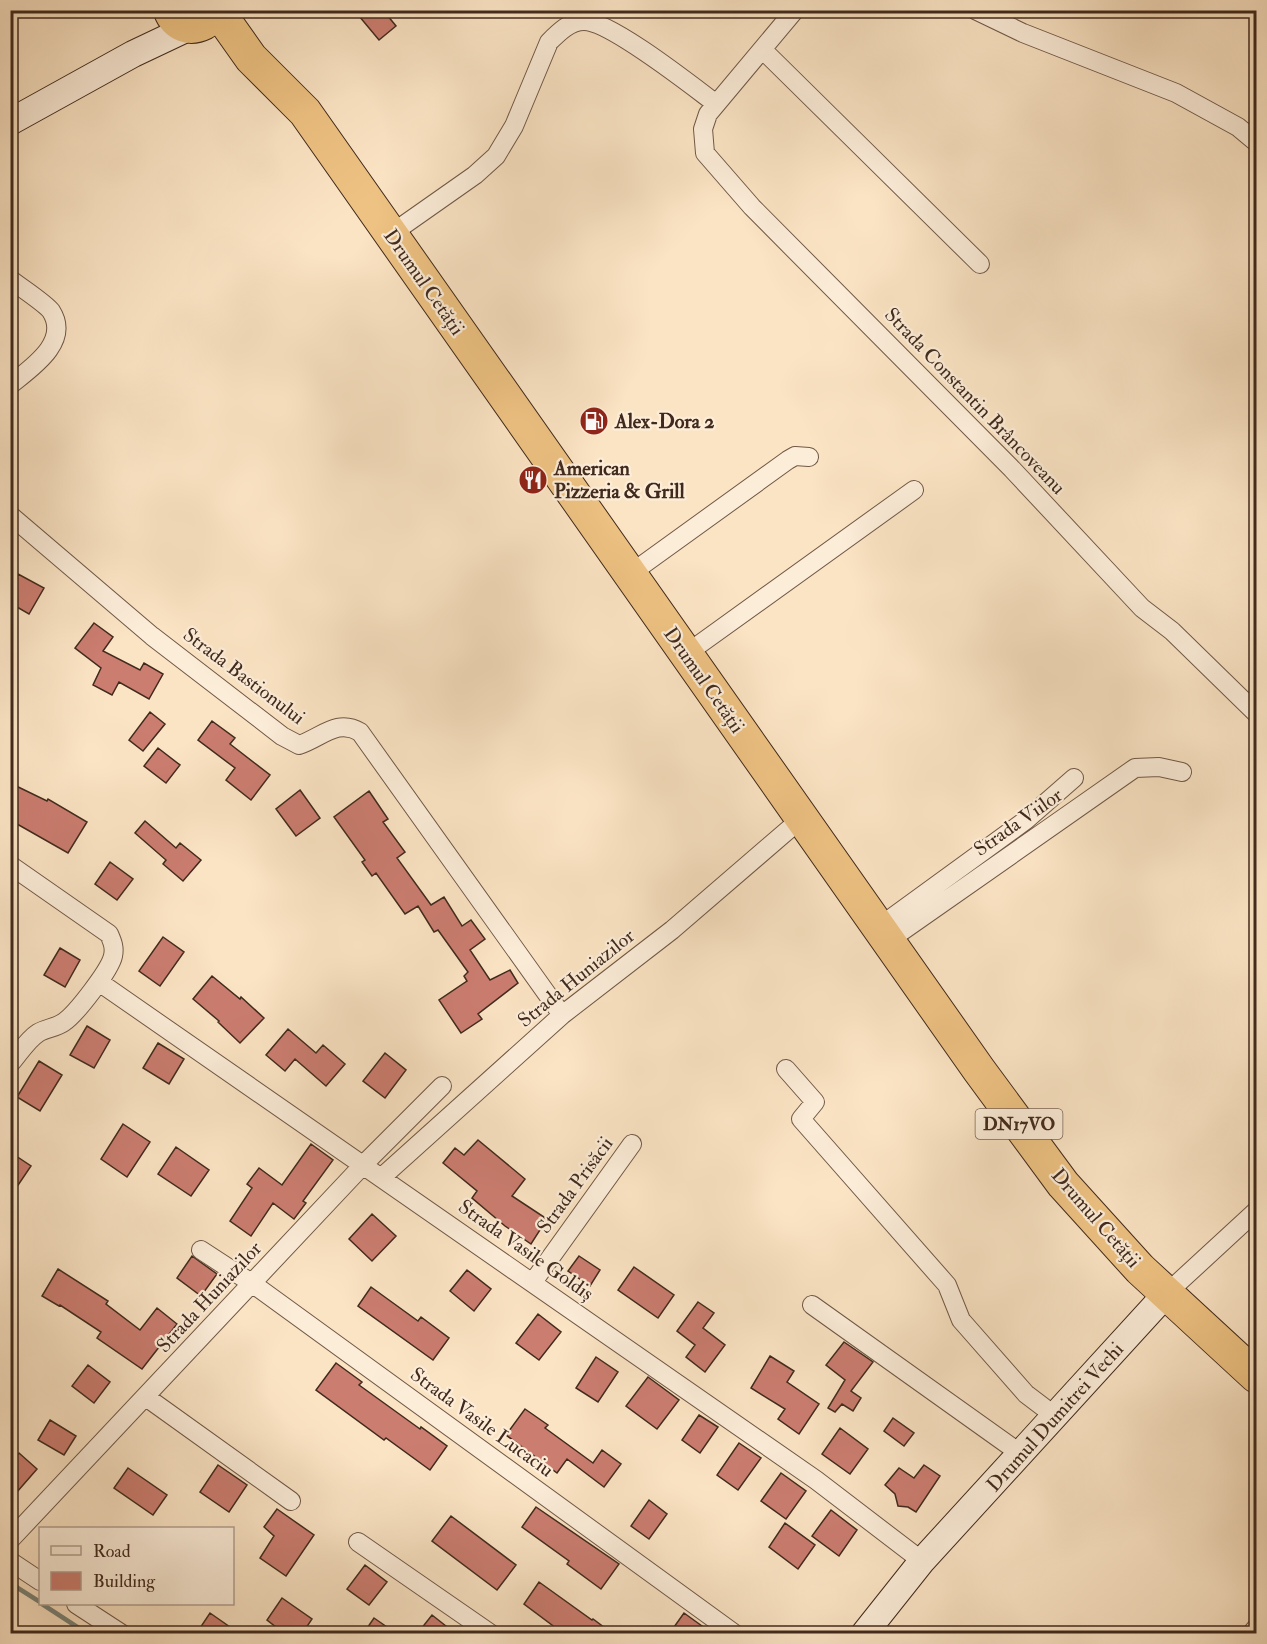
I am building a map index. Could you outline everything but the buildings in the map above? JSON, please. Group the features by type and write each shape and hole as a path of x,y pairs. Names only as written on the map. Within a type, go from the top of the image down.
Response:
{"highway":[{"name":"Drumul Cetății","path":"197,16 251,58 305,112 979,1070 1064,1184 1140,1269 1166,1294"},
{"name":"DN17VO","path":"1166,1294 1257,1376"}],"street":[{"name":"Strada Constantin Brâncoveanu","path":"795,10 708,114 702,129 705,153 752,207 1012,469 1142,608 1172,631 1257,713"},
{"path":"975,10 1023,33 1176,93 1238,128 1257,142"},
{"path":"10,122 197,16"},
{"path":"391,234 475,175 496,156 514,126 549,42 559,32 577,22 596,22 614,32 715,103"},
{"path":"763,50 980,264"},
{"path":"10,279 50,310 57,332 52,345 37,363 10,385"},
{"path":"630,574 788,460 795,456 809,457"},
{"path":"686,654 914,490"},
{"name":"Strada Bastionului","path":"10,515 152,636 282,736 298,745 313,741 333,728 350,726 360,732 562,1015"},
{"name":"Strada Viilor","path":"884,934 1136,768 1159,767 1182,772"},
{"path":"884,934 1026,820 1074,778"},
{"name":"Strada Huniazilor","path":"382,1177 562,1015 672,930 802,818"},
{"path":"10,865 109,934 114,944 113,956 108,968 66,1021 53,1029 39,1033 10,1064"},
{"name":"Strada Vasile Goldiș","path":"99,982 816,1480 922,1561"},
{"path":"786,1069 815,1102 801,1119 947,1285 961,1320 1026,1394 1055,1416"},
{"name":"Strada Huniazilor","path":"10,1540 364,1164 442,1086"},
{"name":"Strada Prisăcii","path":"533,1282 632,1144"},
{"name":"Drumul Dumitrei Vechi","path":"864,1634 922,1561 1166,1294 1257,1211"},
{"name":"Strada Vasile Lucaciu","path":"201,1250 253,1284 735,1634"},
{"path":"812,1305 1022,1454"},
{"path":"146,1397 291,1502"},
{"path":"358,1542 490,1634"},
{"path":"10,1561 39,1580"},
{"path":"78,1605 122,1634"},
{"path":"1251,1634 1257,1628"}],"waterway":[{"path":"10,1583 39,1601"},
{"path":"44,1605 88,1634"}],"place":[{"name":"Alex-Dora 2","path":"594,421"},
{"name":"American Pizzeria & Grill","path":"533,480"}]}
